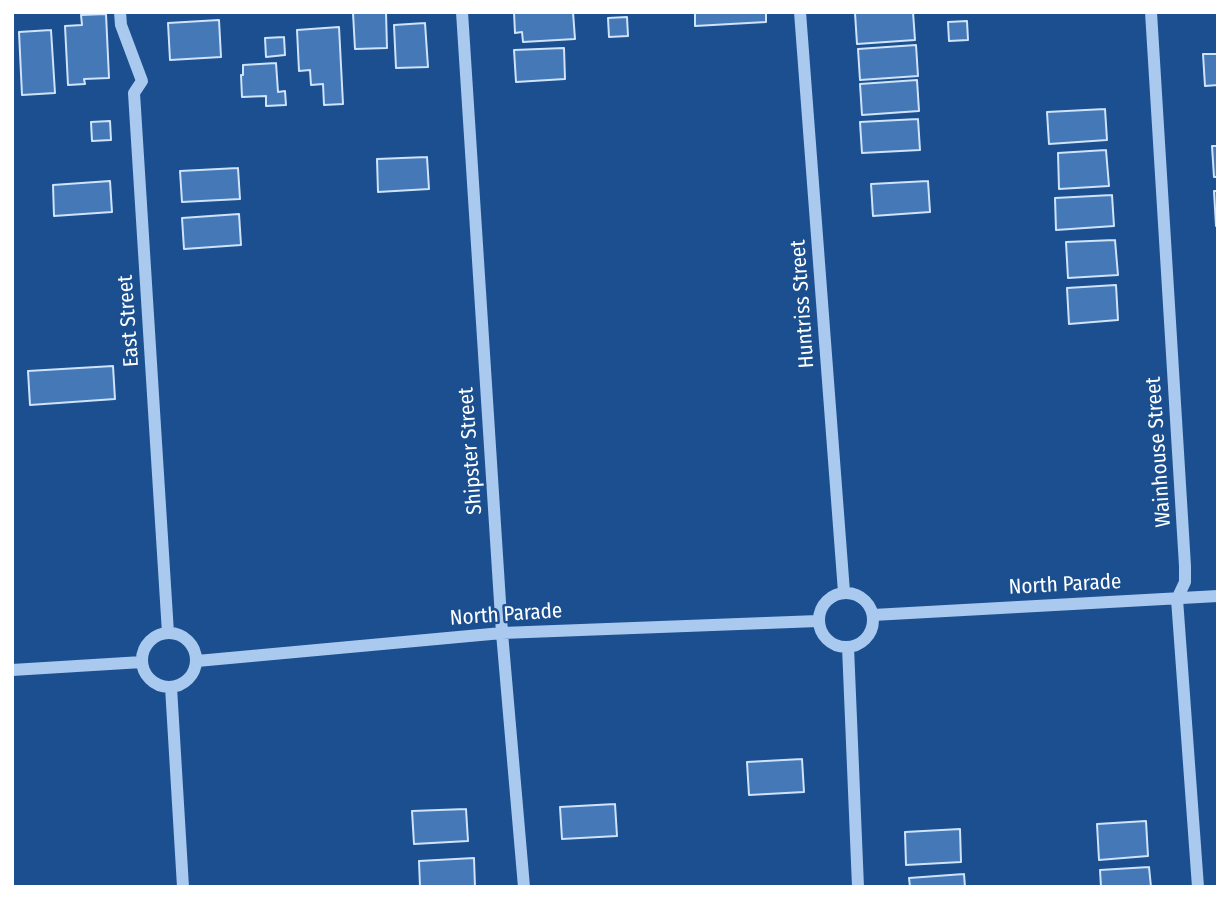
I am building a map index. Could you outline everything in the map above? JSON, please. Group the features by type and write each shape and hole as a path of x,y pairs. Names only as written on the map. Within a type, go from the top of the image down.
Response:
{"street":[{"name":"East Street","path":"120,12 121,25 142,81 134,93 168,633"},
{"name":"Shipster Street","path":"462,12 502,633 524,887"},
{"name":"Huntriss Street","path":"800,12 844,592"},
{"name":"Wainhouse Street","path":"1151,12 1185,566 1185,582 1177,599 1198,887"},
{"path":"844,592 855,593 867,603 873,615 872,629 862,642 848,648 833,644 821,633 818,621 820,611 828,598 844,592"},
{"name":"North Parade","path":"873,615 1218,596"},
{"name":"North Parade","path":"197,661 502,633 818,621"},
{"path":"168,633 191,643 197,661 195,670 184,683 171,687 162,686 149,678 142,662 144,651 154,638 168,633"},
{"path":"848,648 858,887"},
{"path":"12,670 142,662"},
{"path":"171,687 183,887"}],"building":[{"path":"386,12 387,48 355,49 353,13"},
{"path":"514,12 573,12 575,39 523,42 522,32 515,33"},
{"path":"695,12 766,12 766,22 695,26"},
{"path":"913,12 915,40 857,44 855,13"},
{"path":"106,14 109,78 84,79 85,84 68,85 65,26 82,25 81,15"},
{"path":"627,17 628,36 609,37 608,18"},
{"path":"219,20 221,57 170,60 168,23"},
{"path":"967,21 968,40 949,41 948,22"},
{"path":"425,23 428,67 396,68 394,25"},
{"path":"339,27 343,104 324,105 323,84 311,85 310,70 299,71 297,30"},
{"path":"51,30 55,93 22,95 19,32"},
{"path":"284,37 285,55 266,57 265,38"},
{"path":"916,45 918,76 860,80 858,49"},
{"path":"564,48 565,79 516,82 514,50"},
{"path":"1203,54 1218,54 1218,85 1205,86"},
{"path":"276,63 278,92 285,91 286,105 266,106 266,96 242,97 243,65"},
{"path":"917,80 919,111 862,115 860,84"},
{"path":"1105,109 1107,140 1049,144 1047,112"},
{"path":"918,119 920,150 862,153 860,122"},
{"path":"110,121 111,140 92,141 91,122"},
{"path":"1212,146 1218,146 1218,177 1214,177"},
{"path":"1106,150 1109,186 1059,189 1058,153"},
{"path":"427,157 429,189 378,192 377,159"},
{"path":"238,168 240,199 182,202 180,171"},
{"path":"110,181 112,212 54,216 53,185"},
{"path":"928,181 930,212 873,216 871,184"},
{"path":"1214,191 1218,191 1218,226 1216,226"},
{"path":"1112,195 1114,226 1056,230 1055,198"},
{"path":"239,214 241,245 184,249 182,218"},
{"path":"1115,240 1118,275 1068,278 1066,242"},
{"path":"1116,285 1118,320 1069,324 1067,288"},
{"path":"113,366 115,399 30,405 28,371"},
{"path":"802,759 804,792 749,795 747,762"},
{"path":"615,804 617,836 562,839 560,807"},
{"path":"466,809 468,841 414,844 412,811"},
{"path":"1146,821 1148,856 1099,860 1097,824"},
{"path":"960,829 961,862 906,865 905,832"},
{"path":"474,858 475,887 420,887 419,861"},
{"path":"1149,867 1151,887 1101,887 1100,870"},
{"path":"964,874 965,887 910,887 909,878"}]}
